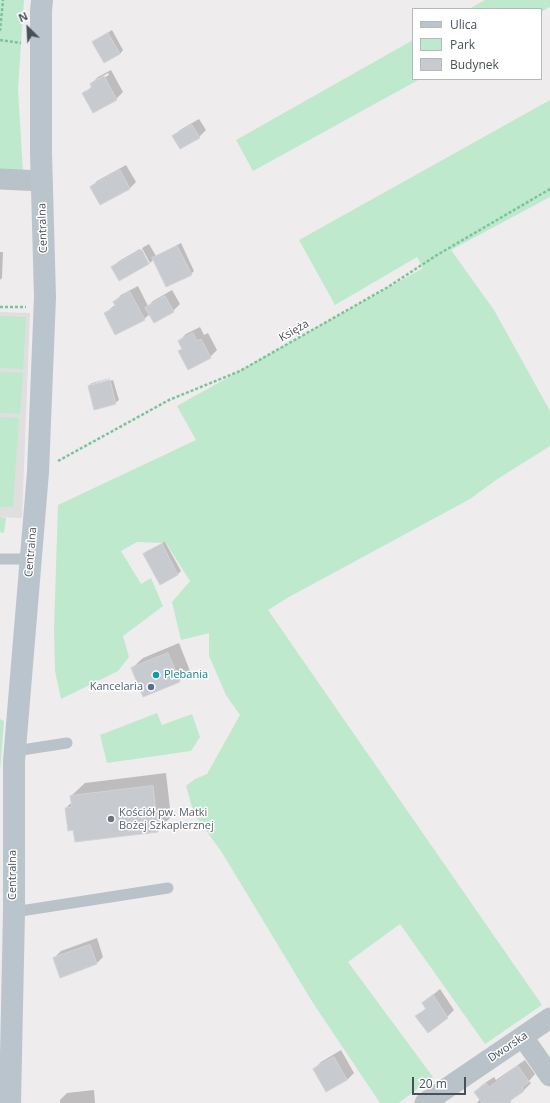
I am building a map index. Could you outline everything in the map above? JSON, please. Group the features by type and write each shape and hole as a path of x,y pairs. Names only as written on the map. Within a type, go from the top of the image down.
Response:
{"street":[{"name":"Centralna","path":"10,1103 14,912 15,752 38,472 45,308 42,181 42,0"},
{"path":"0,179 42,181"},
{"name":"Dworska","path":"425,1103 550,1018"},
{"path":"523,1037 550,1076"}],"lane":[{"path":"0,559 30,559"},
{"path":"15,752 67,743"},
{"path":"14,912 168,888"}],"path":[{"path":"0,31 3,0"},
{"path":"0,40 21,43"},
{"name":"Księża","path":"38,472 169,400 240,371 388,287 436,256 550,189"},
{"path":"0,307 45,308"}],"shaded area":[{"path":"0,312 30,313 22,518 0,517"}],"green space":[{"path":"0,0 24,0 18,89 23,172 0,171"},
{"path":"485,0 550,0 550,7 542,11 542,8 471,8"},
{"path":"412,41 412,80 418,80 253,171 236,140"},
{"path":"550,100 550,197 451,250 494,310 550,411 550,446 496,480 470,499 289,597 268,610 542,1005 485,1044 400,924 348,962 433,1077 399,1103 380,1103 313,1003 221,851 194,814 186,786 195,779 207,774 240,715 226,695 209,656 209,633 181,640 172,602 190,581 166,543 137,542 121,551 141,584 151,578 163,606 123,636 129,657 118,671 61,699 55,671 54,628 58,505 196,440 177,406 423,268 417,257 335,305 299,240"},
{"path":"0,316 26,317 23,369 0,368"},
{"path":"0,372 23,373 20,414 0,413"},
{"path":"0,417 19,418 13,507 0,507"},
{"path":"0,517 6,518 4,533 0,532"},
{"path":"157,713 162,725 192,714 200,737 191,751 107,763 100,735"},
{"path":"0,719 4,721 0,771"}],"building":[{"path":"108,33 120,54 104,63 92,42"},
{"path":"104,76 117,100 93,113 82,93 92,88 90,84"},
{"path":"192,125 200,138 180,149 172,136"},
{"path":"120,170 130,189 100,205 90,187"},
{"path":"177,246 192,275 166,287 152,258"},
{"path":"142,250 149,264 119,281 111,267"},
{"path":"130,292 145,320 115,335 104,313 116,307 113,302"},
{"path":"165,296 174,312 154,323 145,308"},
{"path":"193,333 197,341 201,339 211,358 188,370 178,351 182,349 178,341"},
{"path":"110,380 116,404 94,410 88,386"},
{"path":"162,544 178,575 160,585 143,554"},
{"name":"Plebania","path":"168,653 180,682 143,697 131,668"},
{"name":"Kościół pw. Matki Bożej Szkaplerznej","path":"153,786 158,832 75,842 73,830 68,831 65,808 72,807 70,796"},
{"path":"90,945 97,964 60,978 53,958"},
{"path":"433,995 448,1018 428,1033 415,1016 426,1009 422,1003"},
{"path":"334,1057 347,1080 326,1092 313,1069"},
{"path":"518,1066 529,1082 522,1087 524,1091 507,1103 482,1103 474,1092 486,1083 489,1087"}],"place":[{"name":"Plebania","path":"156,675"},
{"name":"Kancelaria","path":"151,687"},
{"name":"Kościół pw. Matki Bożej Szkaplerznej","path":"111,819"}]}
